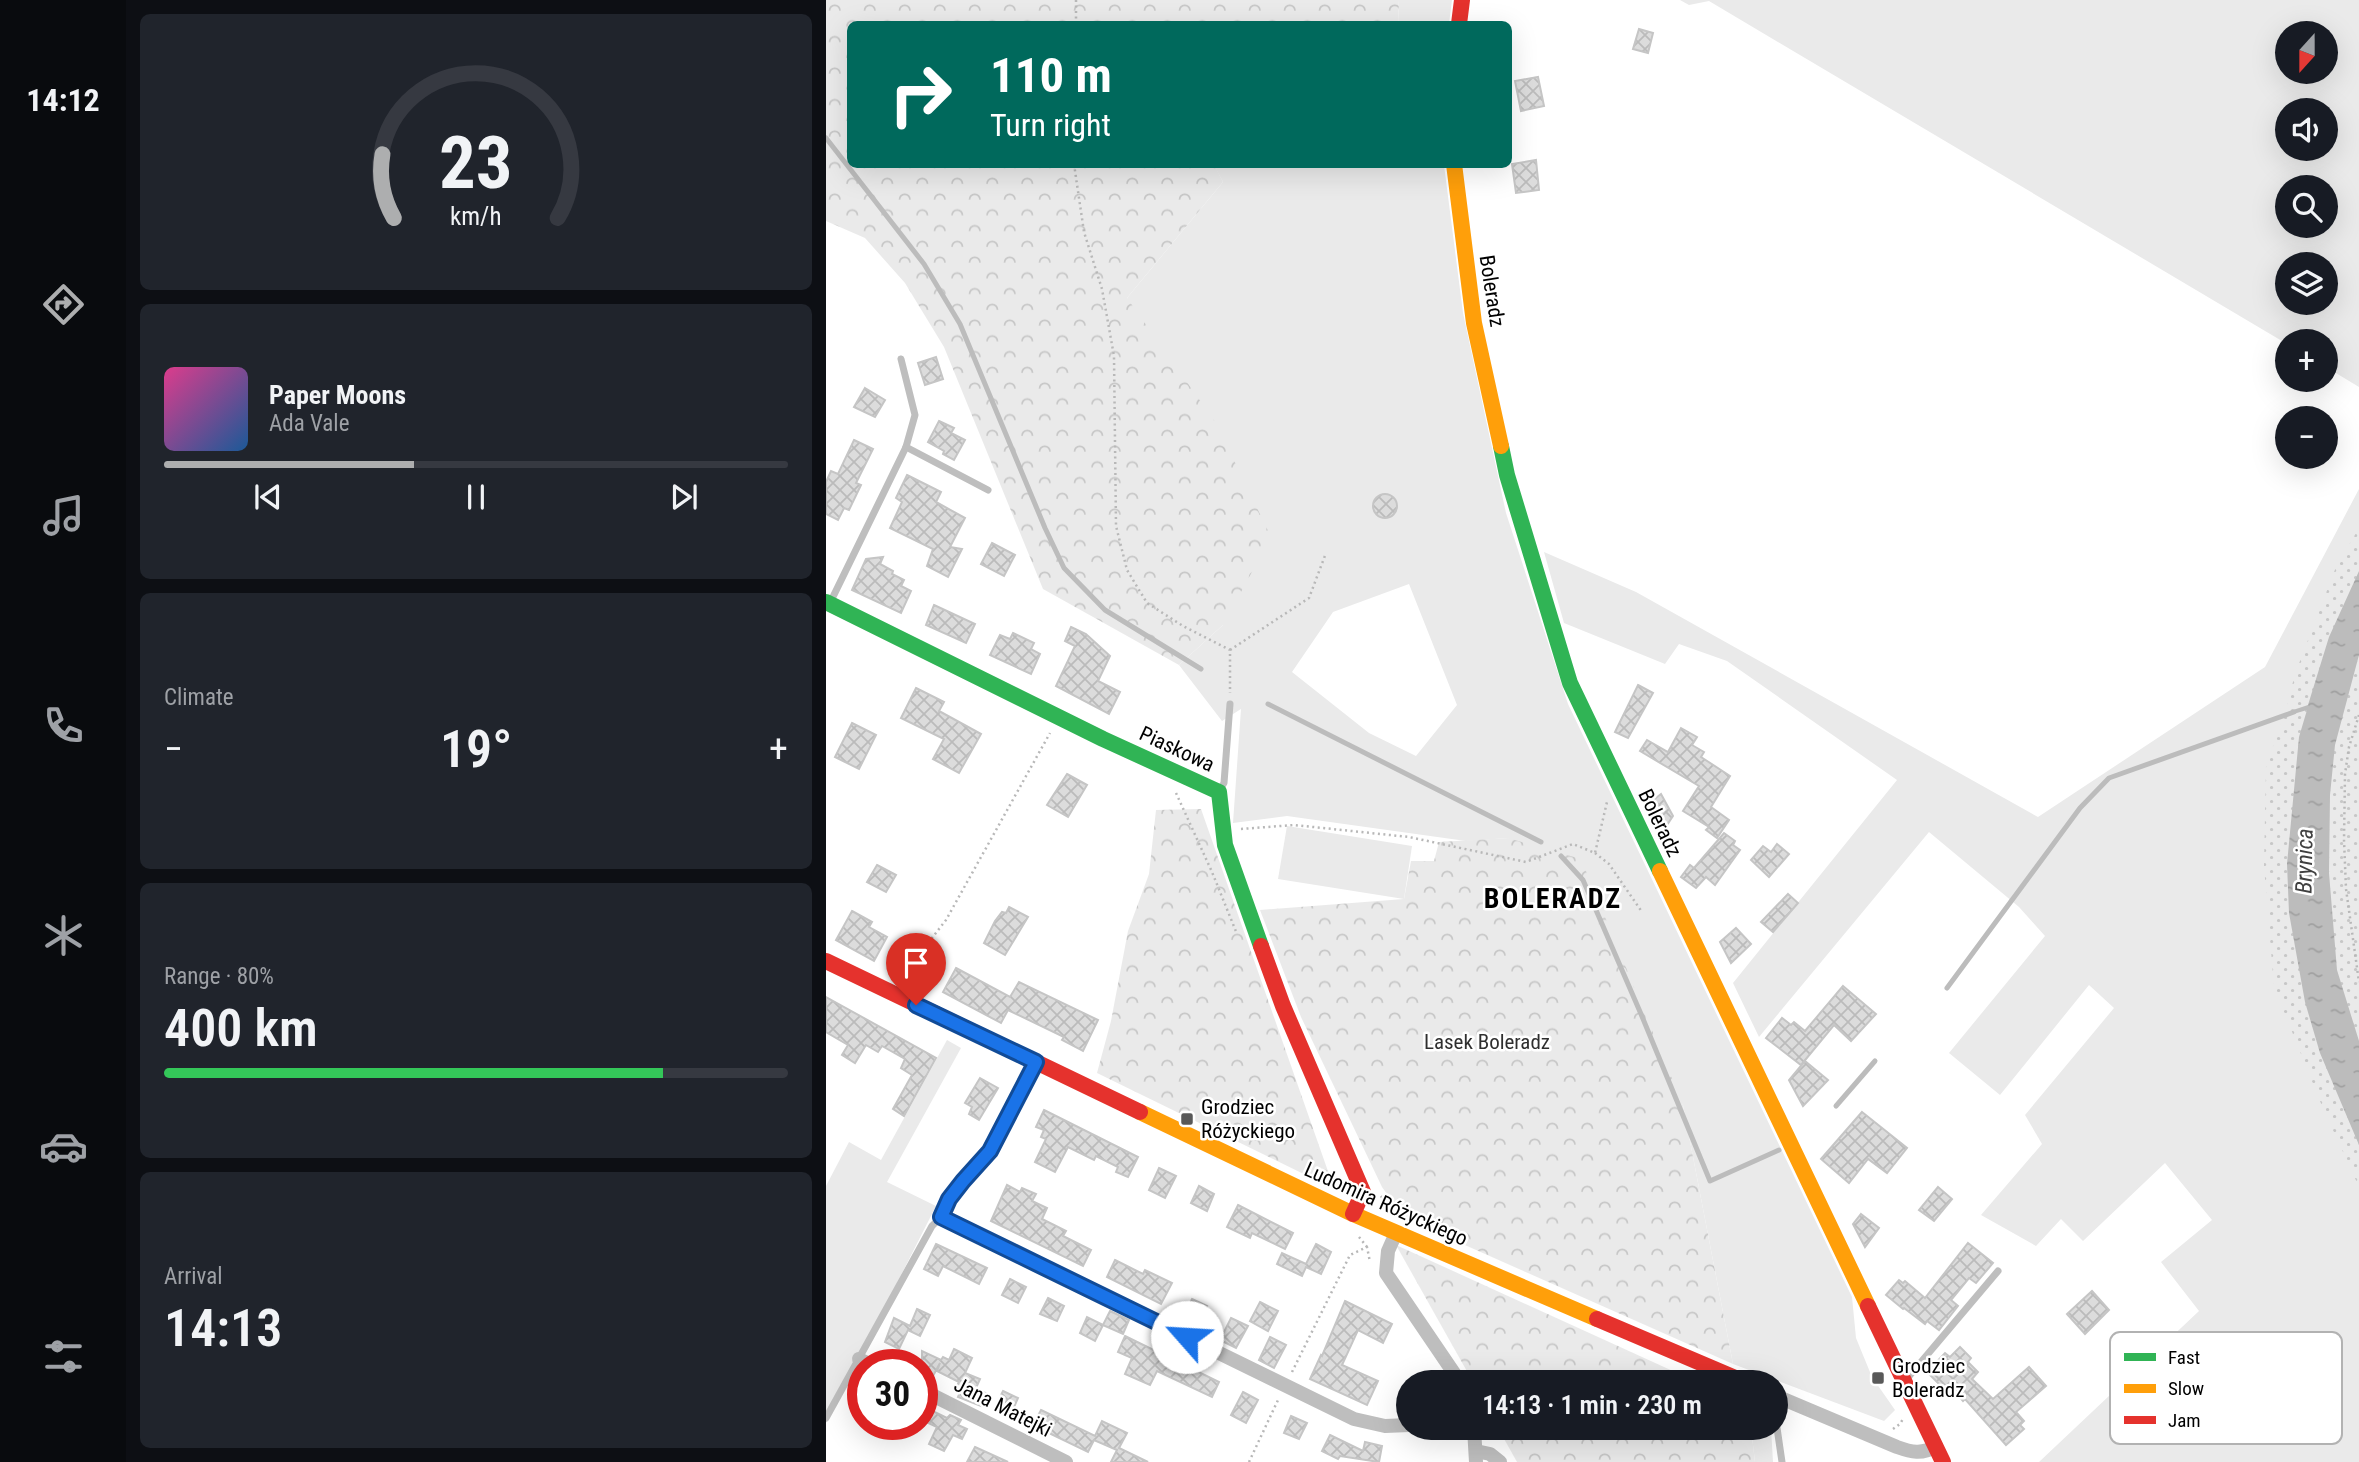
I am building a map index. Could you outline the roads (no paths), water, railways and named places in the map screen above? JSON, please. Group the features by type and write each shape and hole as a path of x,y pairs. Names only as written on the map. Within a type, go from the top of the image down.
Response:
{"street":[{"path":"1460,21 1462,0"},
{"name":"Boleradz","path":"1455,168 1474,323 1507,475 1570,683 1943,1462"},
{"name":"Piaskowa","path":"828,603 1219,792 1225,845 1283,1006 1363,1192 1353,1214"},
{"name":"Ludomira Różyckiego","path":"826,961 1353,1214 1717,1370"},
{"path":"941,1217 1354,1419 1385,1426 1396,1426"},
{"path":"1396,1233 1388,1251 1386,1273 1452,1370"},
{"name":"Jana Matejki","path":"938,1398 1066,1462"},
{"path":"1788,1400 1905,1450 1928,1451 1936,1446"},
{"path":"1476,1456 1490,1454 1500,1462"}],"lane":[{"path":"828,603 906,447 915,415 901,359"},
{"path":"906,447 988,490"},
{"path":"1219,792 1224,783 1230,704"},
{"path":"871,1349 932,1226 941,1217 949,1199 990,1151 1036,1062"},
{"path":"1905,1381 1998,1271"},
{"path":"826,1418 847,1379"},
{"path":"1779,1440 1782,1462"}],"water":[{"name":"Brynica","path":"2359,571 2359,655 2335,745 2330,795 2329,873 2337,970 2359,1041 2359,1145 2320,1053 2305,1002 2289,913 2287,864 2299,737 2307,710 2290,715 2290,711 2308,705 2329,637"}],"waterway":[{"path":"826,138 847,165"},
{"path":"849,168 924,264 960,324 1064,568 1105,610 1201,669"},
{"path":"1268,704 1541,842"},
{"path":"1947,988 2080,808 2109,778 2294,712"},
{"path":"1561,856 1583,880 1710,1181 1779,1150"},
{"path":"1836,1106 1875,1061"}],"place":[{"name":"Grodziec Różyckiego","path":"1187,1119"},
{"name":"Grodziec Boleradz","path":"1878,1378"}],"district":[{"name":"BOLERADZ","path":"1553,898"}],"park label":[{"name":"Lasek Boleradz","path":"1487,1042"}]}
